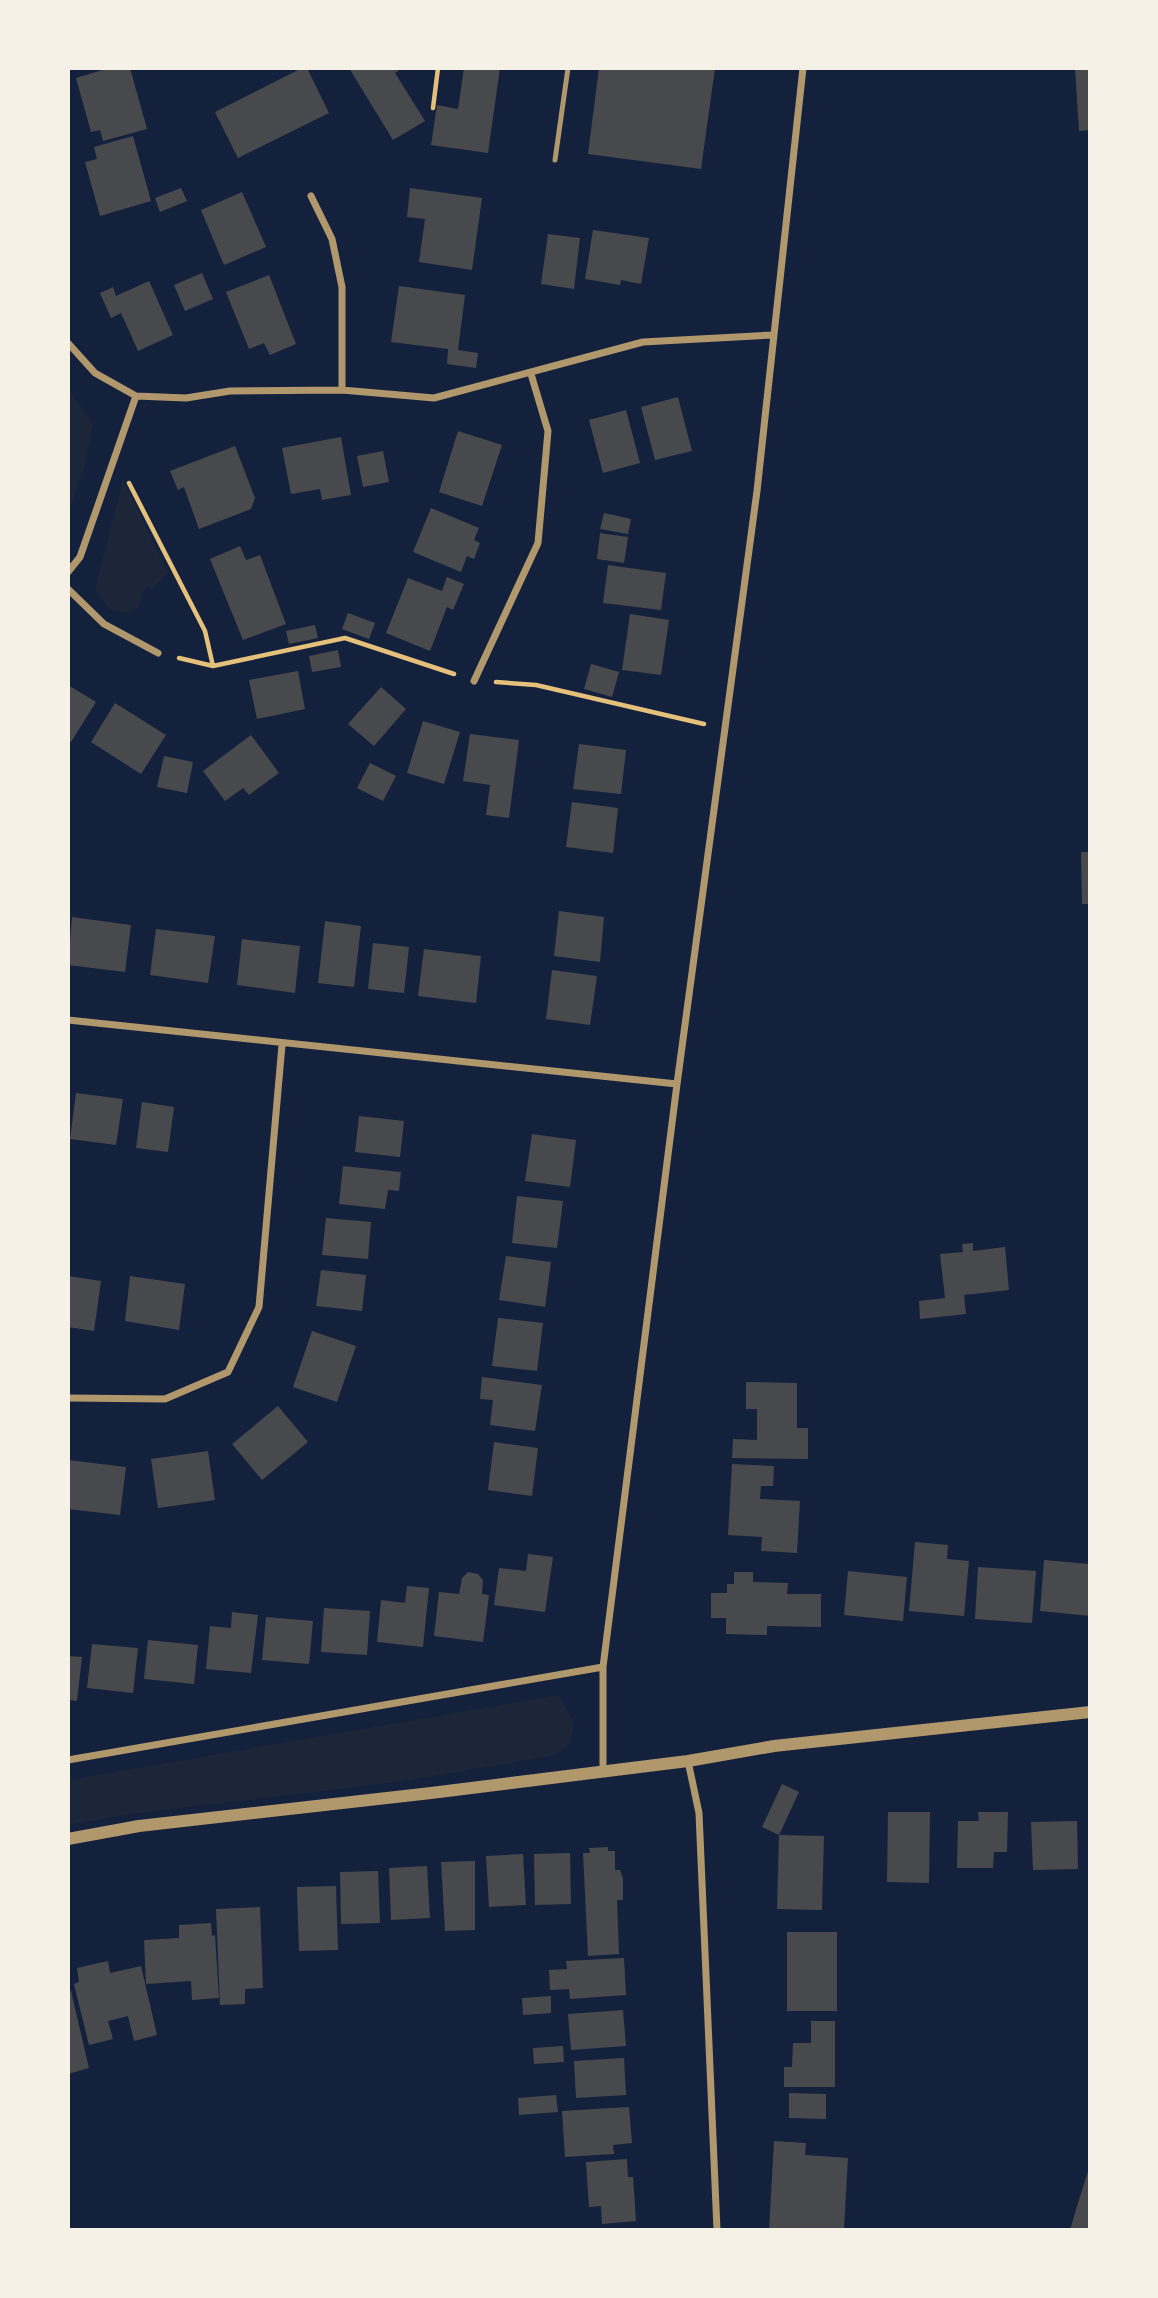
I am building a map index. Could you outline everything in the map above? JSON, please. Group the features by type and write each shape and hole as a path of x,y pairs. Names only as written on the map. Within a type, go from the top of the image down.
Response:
{"street":[{"path":"603,1770 603,1667 677,1084 757,491 803,68"},
{"path":"311,197 332,239 342,287 342,390"},
{"path":"68,343 95,373 136,396 186,398 230,391 342,390 435,398 643,342 772,335"},
{"path":"474,681 538,543 548,431 531,374"},
{"path":"68,572 80,557 136,396"},
{"path":"68,589 104,624 158,653"},
{"path":"68,1020 282,1045 677,1084"},
{"path":"68,1398 166,1399 228,1372 259,1307 282,1045"},
{"path":"68,1760 603,1667"},
{"path":"68,1839 139,1826 688,1761 774,1746 1090,1712"},
{"path":"688,1761 699,1814 717,2230"}],"lane":[{"path":"555,160 568,68"}],"path":[{"path":"433,108 438,68"},
{"path":"115,455 205,631 213,666"},
{"path":"158,653 213,666 345,638 474,681 536,685 725,728"}],"shaded area":[{"path":"68,390 93,422 86,462 68,514"},
{"path":"123,480 168,572 152,589 146,586 138,608 126,613 109,609 95,589"},
{"path":"559,1695 575,1724 569,1745 552,1756 398,1782 132,1814 68,1825 68,1780"}],"building":[{"path":"109,68 130,68 147,129 103,141 100,130 91,132 76,78"},
{"path":"302,68 307,68 329,113 238,158 215,112"},
{"path":"349,68 402,68 395,73 425,121 393,140"},
{"path":"464,68 500,68 488,153 431,145 437,105 458,109"},
{"path":"599,68 715,68 701,169 588,154"},
{"path":"1075,68 1090,68 1090,130 1079,131"},
{"path":"133,136 151,201 100,216 85,162 97,159 94,147"},
{"path":"181,188 187,201 160,212 155,198"},
{"path":"410,188 482,198 472,270 419,262 425,219 407,217"},
{"path":"242,192 266,247 224,265 201,210"},
{"path":"593,230 649,238 641,284 621,280 620,285 585,279"},
{"path":"548,234 580,238 574,289 541,284"},
{"path":"202,273 213,299 185,311 174,285"},
{"path":"269,275 296,344 270,355 264,343 249,349 226,292"},
{"path":"149,281 173,335 138,351 121,313 111,318 100,293 113,287 116,296"},
{"path":"399,286 465,295 458,350 478,353 476,368 447,364 448,349 391,342"},
{"path":"678,397 692,451 655,460 641,407"},
{"path":"626,410 640,463 603,473 589,420"},
{"path":"458,431 502,445 482,506 439,492"},
{"path":"341,437 351,495 322,500 320,489 291,494 282,448"},
{"path":"235,446 255,498 251,509 199,529 184,487 178,490 170,471"},
{"path":"383,451 389,482 363,487 357,456"},
{"path":"431,508 479,528 474,540 480,543 474,559 467,556 461,572 413,552"},
{"path":"604,513 631,519 628,534 600,529"},
{"path":"600,533 628,537 624,563 597,559"},
{"path":"240,546 246,560 260,555 286,624 243,640 210,559"},
{"path":"608,565 666,573 661,610 603,603"},
{"path":"447,577 464,584 453,610 447,607 430,651 386,633 408,578 442,591"},
{"path":"348,613 375,623 369,639 342,629"},
{"path":"630,614 669,620 661,675 622,670"},
{"path":"315,625 318,638 289,644 286,631"},
{"path":"338,650 341,667 312,672 309,656"},
{"path":"591,664 619,672 612,697 584,689"},
{"path":"298,671 305,709 257,719 249,680"},
{"path":"68,685 96,702 71,742 68,740"},
{"path":"381,687 406,709 374,746 348,724"},
{"path":"115,703 166,735 141,774 91,742"},
{"path":"423,721 460,732 444,784 407,773"},
{"path":"470,734 519,740 509,818 486,815 490,785 463,781"},
{"path":"251,735 279,773 249,795 243,788 225,801 203,771"},
{"path":"579,744 626,750 621,794 573,789"},
{"path":"164,756 193,762 187,793 157,787"},
{"path":"370,763 396,776 383,801 357,788"},
{"path":"572,802 618,808 613,853 566,847"},
{"path":"1081,852 1090,852 1090,904 1082,904"},
{"path":"559,911 604,917 600,962 554,956"},
{"path":"72,917 131,925 125,972 68,965"},
{"path":"325,921 361,926 354,987 318,983"},
{"path":"156,929 215,936 208,983 150,975"},
{"path":"242,939 300,946 295,993 237,985"},
{"path":"373,943 409,947 404,993 368,989"},
{"path":"424,949 481,956 476,1003 418,996"},
{"path":"552,970 597,976 590,1025 546,1019"},
{"path":"76,1093 123,1099 116,1145 70,1139"},
{"path":"142,1102 174,1107 168,1152 136,1148"},
{"path":"359,1116 404,1121 400,1157 355,1152"},
{"path":"532,1134 576,1140 570,1187 525,1181"},
{"path":"343,1166 401,1172 399,1191 388,1190 385,1209 339,1204"},
{"path":"517,1196 563,1201 557,1248 512,1243"},
{"path":"326,1218 371,1222 368,1259 322,1255"},
{"path":"973,1243 973,1251 1005,1247 1009,1290 964,1295 966,1314 920,1319 919,1301 945,1298 940,1254 963,1252 962,1244"},
{"path":"506,1256 551,1262 545,1307 499,1300"},
{"path":"321,1270 366,1275 362,1311 316,1306"},
{"path":"68,1276 101,1281 94,1331 68,1327"},
{"path":"130,1276 185,1284 179,1330 125,1321"},
{"path":"498,1318 543,1323 537,1371 492,1366"},
{"path":"312,1331 356,1346 337,1402 293,1387"},
{"path":"482,1377 542,1385 535,1431 490,1425 493,1400 480,1399"},
{"path":"746,1382 797,1383 797,1428 808,1428 808,1459 732,1458 733,1439 757,1440 757,1409 746,1409"},
{"path":"278,1406 308,1442 262,1480 232,1444"},
{"path":"494,1442 538,1448 532,1496 488,1490"},
{"path":"208,1451 215,1500 158,1508 151,1459"},
{"path":"68,1460 126,1467 120,1515 68,1509"},
{"path":"732,1464 774,1466 773,1486 761,1486 760,1499 800,1501 797,1553 761,1551 762,1537 728,1535"},
{"path":"915,1542 948,1545 947,1559 969,1561 964,1616 909,1611"},
{"path":"528,1554 553,1557 545,1612 494,1605 499,1568 526,1571"},
{"path":"1044,1560 1090,1564 1090,1616 1040,1611"},
{"path":"978,1567 1036,1571 1032,1623 975,1619"},
{"path":"848,1571 907,1577 903,1621 844,1615"},
{"path":"468,1572 478,1574 483,1580 482,1594 489,1595 483,1642 434,1636 439,1592 459,1594 462,1578"},
{"path":"734,1572 753,1572 753,1582 788,1583 787,1594 821,1594 821,1627 767,1626 767,1635 726,1634 726,1618 711,1618 711,1593 727,1593 727,1584 734,1584"},
{"path":"407,1586 429,1588 423,1647 377,1642 381,1600 405,1603"},
{"path":"324,1608 370,1611 367,1655 321,1652"},
{"path":"232,1612 258,1615 251,1673 206,1669 210,1626 231,1628"},
{"path":"266,1617 313,1621 309,1664 262,1660"},
{"path":"148,1640 198,1645 194,1684 144,1679"},
{"path":"92,1644 138,1648 133,1693 87,1688"},
{"path":"68,1656 82,1657 77,1701 68,1700"},
{"path":"782,1784 799,1792 779,1835 762,1827"},
{"path":"888,1812 930,1812 929,1883 887,1882"},
{"path":"978,1812 1008,1812 1007,1852 994,1852 993,1868 957,1868 958,1821 979,1821"},
{"path":"1077,1821 1078,1869 1033,1870 1031,1822"},
{"path":"779,1835 824,1836 822,1910 777,1909"},
{"path":"608,1847 608,1851 615,1851 615,1870 620,1870 623,1879 623,1900 617,1900 619,1954 588,1956 583,1853 590,1853 589,1848"},
{"path":"570,1853 571,1904 535,1905 534,1854"},
{"path":"523,1854 526,1905 489,1907 486,1856"},
{"path":"475,1861 475,1930 445,1931 441,1862"},
{"path":"427,1866 430,1918 391,1920 389,1868"},
{"path":"378,1871 380,1923 341,1924 340,1872"},
{"path":"336,1886 338,1950 299,1951 297,1887"},
{"path":"260,1907 263,1988 245,1989 245,2004 220,2005 216,1909"},
{"path":"211,1923 212,1936 215,1935 219,1998 192,2000 191,1981 146,1984 144,1940 179,1938 179,1925"},
{"path":"787,1932 837,1932 837,2011 787,2011"},
{"path":"624,1958 626,1995 570,1999 569,1989 550,1990 549,1970 567,1969 566,1961"},
{"path":"108,1961 110,1973 141,1966 157,2035 134,2041 128,2016 108,2021 113,2039 89,2045 74,1984 79,1982 77,1968"},
{"path":"71,1991 89,2068 68,2074 68,1992"},
{"path":"551,1996 551,2013 523,2015 522,1998"},
{"path":"623,2010 626,2046 571,2050 568,2014"},
{"path":"811,2021 835,2021 835,2087 784,2087 784,2067 792,2067 793,2043 811,2043"},
{"path":"563,2046 564,2062 534,2064 533,2048"},
{"path":"624,2058 626,2095 576,2098 574,2061"},
{"path":"789,2093 826,2094 826,2119 789,2118"},
{"path":"556,2095 558,2112 519,2115 518,2098"},
{"path":"629,2107 632,2143 613,2145 614,2154 565,2157 562,2111"},
{"path":"774,2141 806,2143 805,2155 848,2158 844,2230 769,2230"},
{"path":"627,2159 628,2177 633,2177 636,2221 602,2224 601,2206 589,2207 586,2162"},
{"path":"1089,2168 1090,2230 1070,2230 1078,2203"}]}
